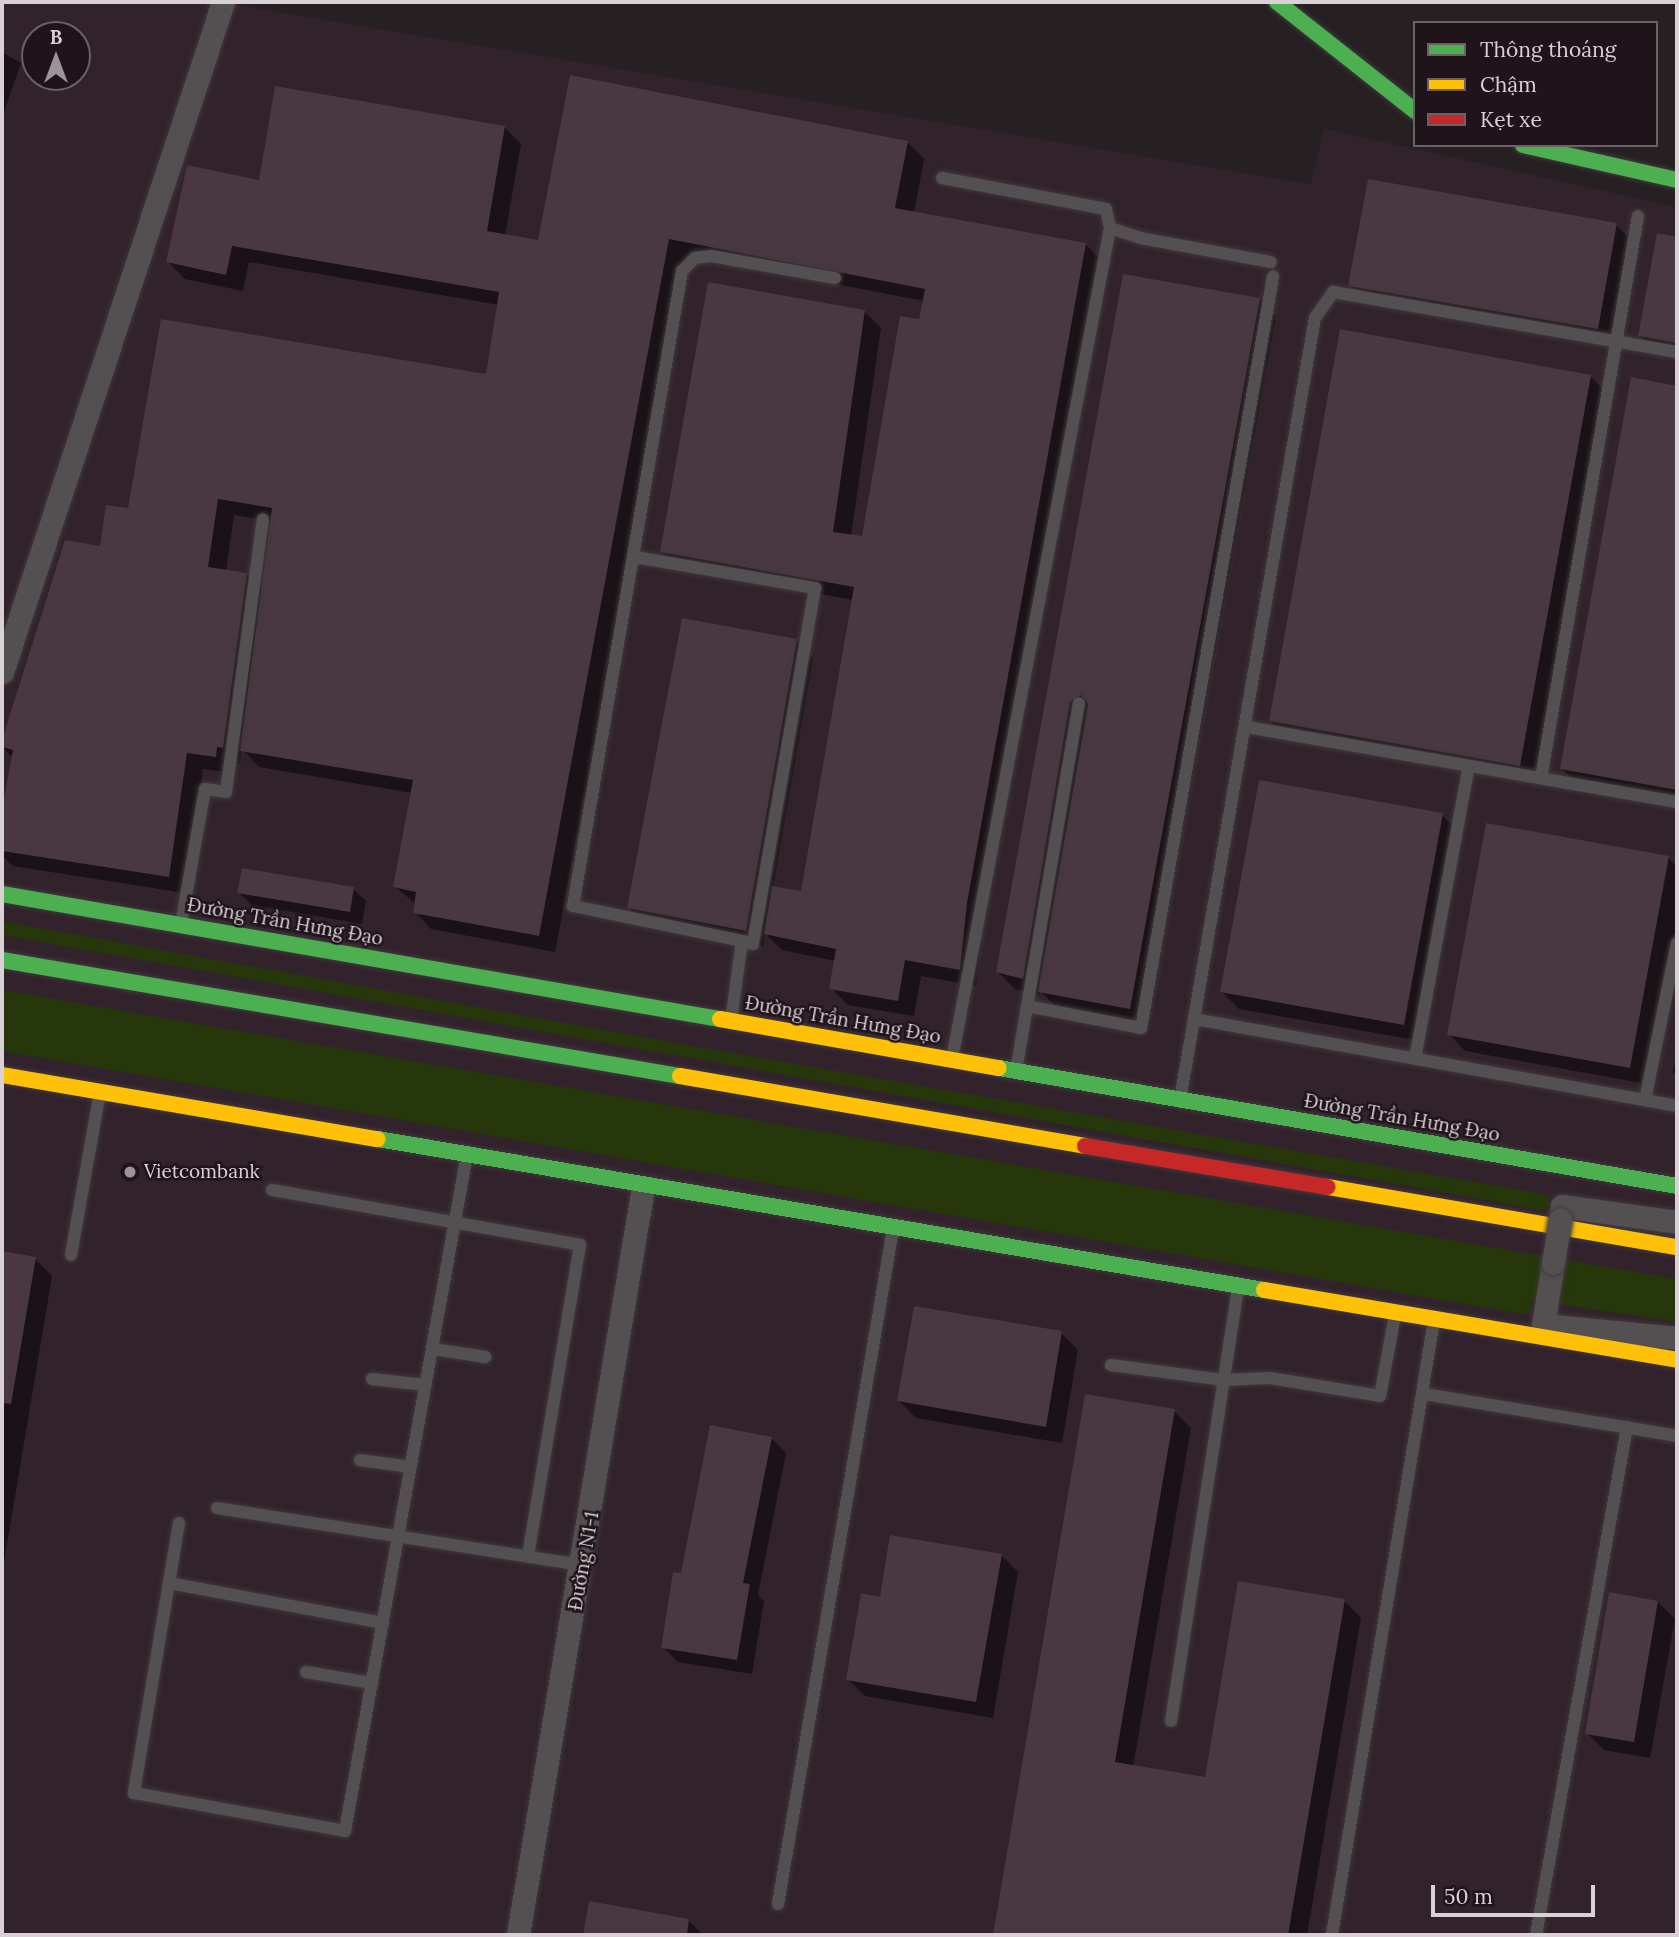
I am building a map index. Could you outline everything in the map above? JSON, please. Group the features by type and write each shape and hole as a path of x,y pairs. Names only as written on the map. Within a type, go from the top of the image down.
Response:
{"main road":[{"path":"1277,2 1413,109"},
{"path":"1531,147 1677,180"},
{"name":"Đường Trần Hưng Đạo","path":"2,894 1677,1186"},
{"path":"2,960 1677,1247"},
{"path":"2,1075 1395,1315 1677,1360"}],"street":[{"path":"2,672 223,2"},
{"name":"Đường N1-1","path":"518,1935 583,1565 643,1186"},
{"path":"1677,1222 1562,1206 1543,1325 1677,1338"}],"lane":[{"path":"942,178 1106,209 1110,228 952,1060"},
{"path":"1541,778 1638,216"},
{"path":"1110,228 1140,238 1271,262"},
{"path":"635,557 815,588 753,944 573,906 635,557 679,280 686,265 711,256 835,278"},
{"path":"1027,1006 1141,1028 1273,276"},
{"path":"1180,1101 1247,727 1315,318 1333,292 1677,352"},
{"path":"181,925 205,789 226,792 263,519"},
{"path":"1016,1072 1079,703"},
{"path":"1247,727 1677,802"},
{"path":"1415,1059 1469,766"},
{"path":"731,1022 742,942"},
{"path":"1645,1100 1677,943"},
{"path":"1194,1019 1677,1106"},
{"path":"71,1255 100,1092"},
{"path":"179,1523 134,1793 345,1831 467,1154"},
{"path":"272,1190 456,1219 580,1245 528,1556"},
{"path":"778,1904 893,1228"},
{"path":"1171,1721 1238,1288"},
{"path":"1111,1365 1224,1380 1270,1378 1380,1396 1395,1315"},
{"path":"1332,1935 1434,1321"},
{"path":"433,1349 485,1357"},
{"path":"372,1379 426,1385"},
{"path":"1424,1394 1677,1436"},
{"path":"1536,1935 1627,1427"},
{"path":"360,1460 411,1467"},
{"path":"217,1508 583,1565"},
{"path":"169,1583 383,1623"},
{"path":"306,1672 372,1683"}],"shaded area":[{"path":"2,2 220,2 1311,184 1324,129 1677,207 1677,1935 2,1935"}],"green space":[{"path":"2,921 682,1044 1550,1195 1547,1211 2,935"},
{"path":"2,990 1677,1279 1677,1322 1532,1300 1529,1315 2,1051"}],"building":[{"path":"570,75 908,141 895,208 1086,243 967,903 960,970 905,960 898,1001 829,989 836,949 764,934 772,886 801,891 854,587 660,552 708,282 865,310 833,532 862,536 900,316 919,319 925,289 669,239 539,936 413,913 416,892 393,887 413,780 240,751 272,508 218,499 208,567 247,573 223,748 217,747 216,757 187,753 169,877 2,851 2,809 13,750 2,747 2,740 65,540 100,546 106,505 128,508 161,319 486,374 499,292 232,246 226,275 166,262 187,165 259,180 275,86 505,126 487,231 538,240"},
{"path":"1368,179 1617,223 1598,329 1348,286"},
{"path":"1657,233 1677,237 1677,343 1638,336"},
{"path":"1123,274 1260,298 1130,1009 1038,992 1088,704 1081,695 1070,702 1023,979 996,972"},
{"path":"1340,329 1591,375 1520,766 1269,721"},
{"path":"1631,377 1677,386 1677,790 1560,769"},
{"path":"682,618 797,639 746,931 627,908"},
{"path":"1259,780 1443,813 1404,1025 1220,992"},
{"path":"1486,823 1669,856 1630,1068 1447,1035"},
{"path":"242,868 354,887 350,912 237,893"},
{"path":"2,1251 36,1257 11,1404 2,1403"},
{"path":"914,1306 1062,1331 1046,1427 897,1401"},
{"path":"1085,1394 1175,1409 1115,1762 1205,1777 1238,1581 1345,1599 1288,1935 993,1935"},
{"path":"710,1425 772,1437 743,1583 750,1584 737,1660 661,1648 673,1572 681,1573"},
{"path":"890,1535 1002,1554 976,1702 846,1680 861,1593 880,1597"},
{"path":"1609,1592 1658,1601 1634,1742 1585,1734"},
{"path":"589,1901 689,1919 687,1935 583,1935"}],"traffic: fast":[{"path":"1277,2 1413,109"},
{"path":"1532,147 1677,180"},
{"path":"2,894 720,1019"},
{"path":"2,960 680,1076"},
{"path":"999,1068 1677,1186"},
{"path":"378,1139 1264,1290"}],"traffic: slow":[{"path":"720,1019 999,1068"},
{"path":"2,1075 378,1139"},
{"path":"680,1076 1085,1146"},
{"path":"1328,1187 1677,1247"},
{"path":"1264,1290 1677,1360"}],"traffic: jam":[{"path":"1085,1146 1328,1187"}],"place":[{"name":"Vietcombank","path":"130,1172"}]}
